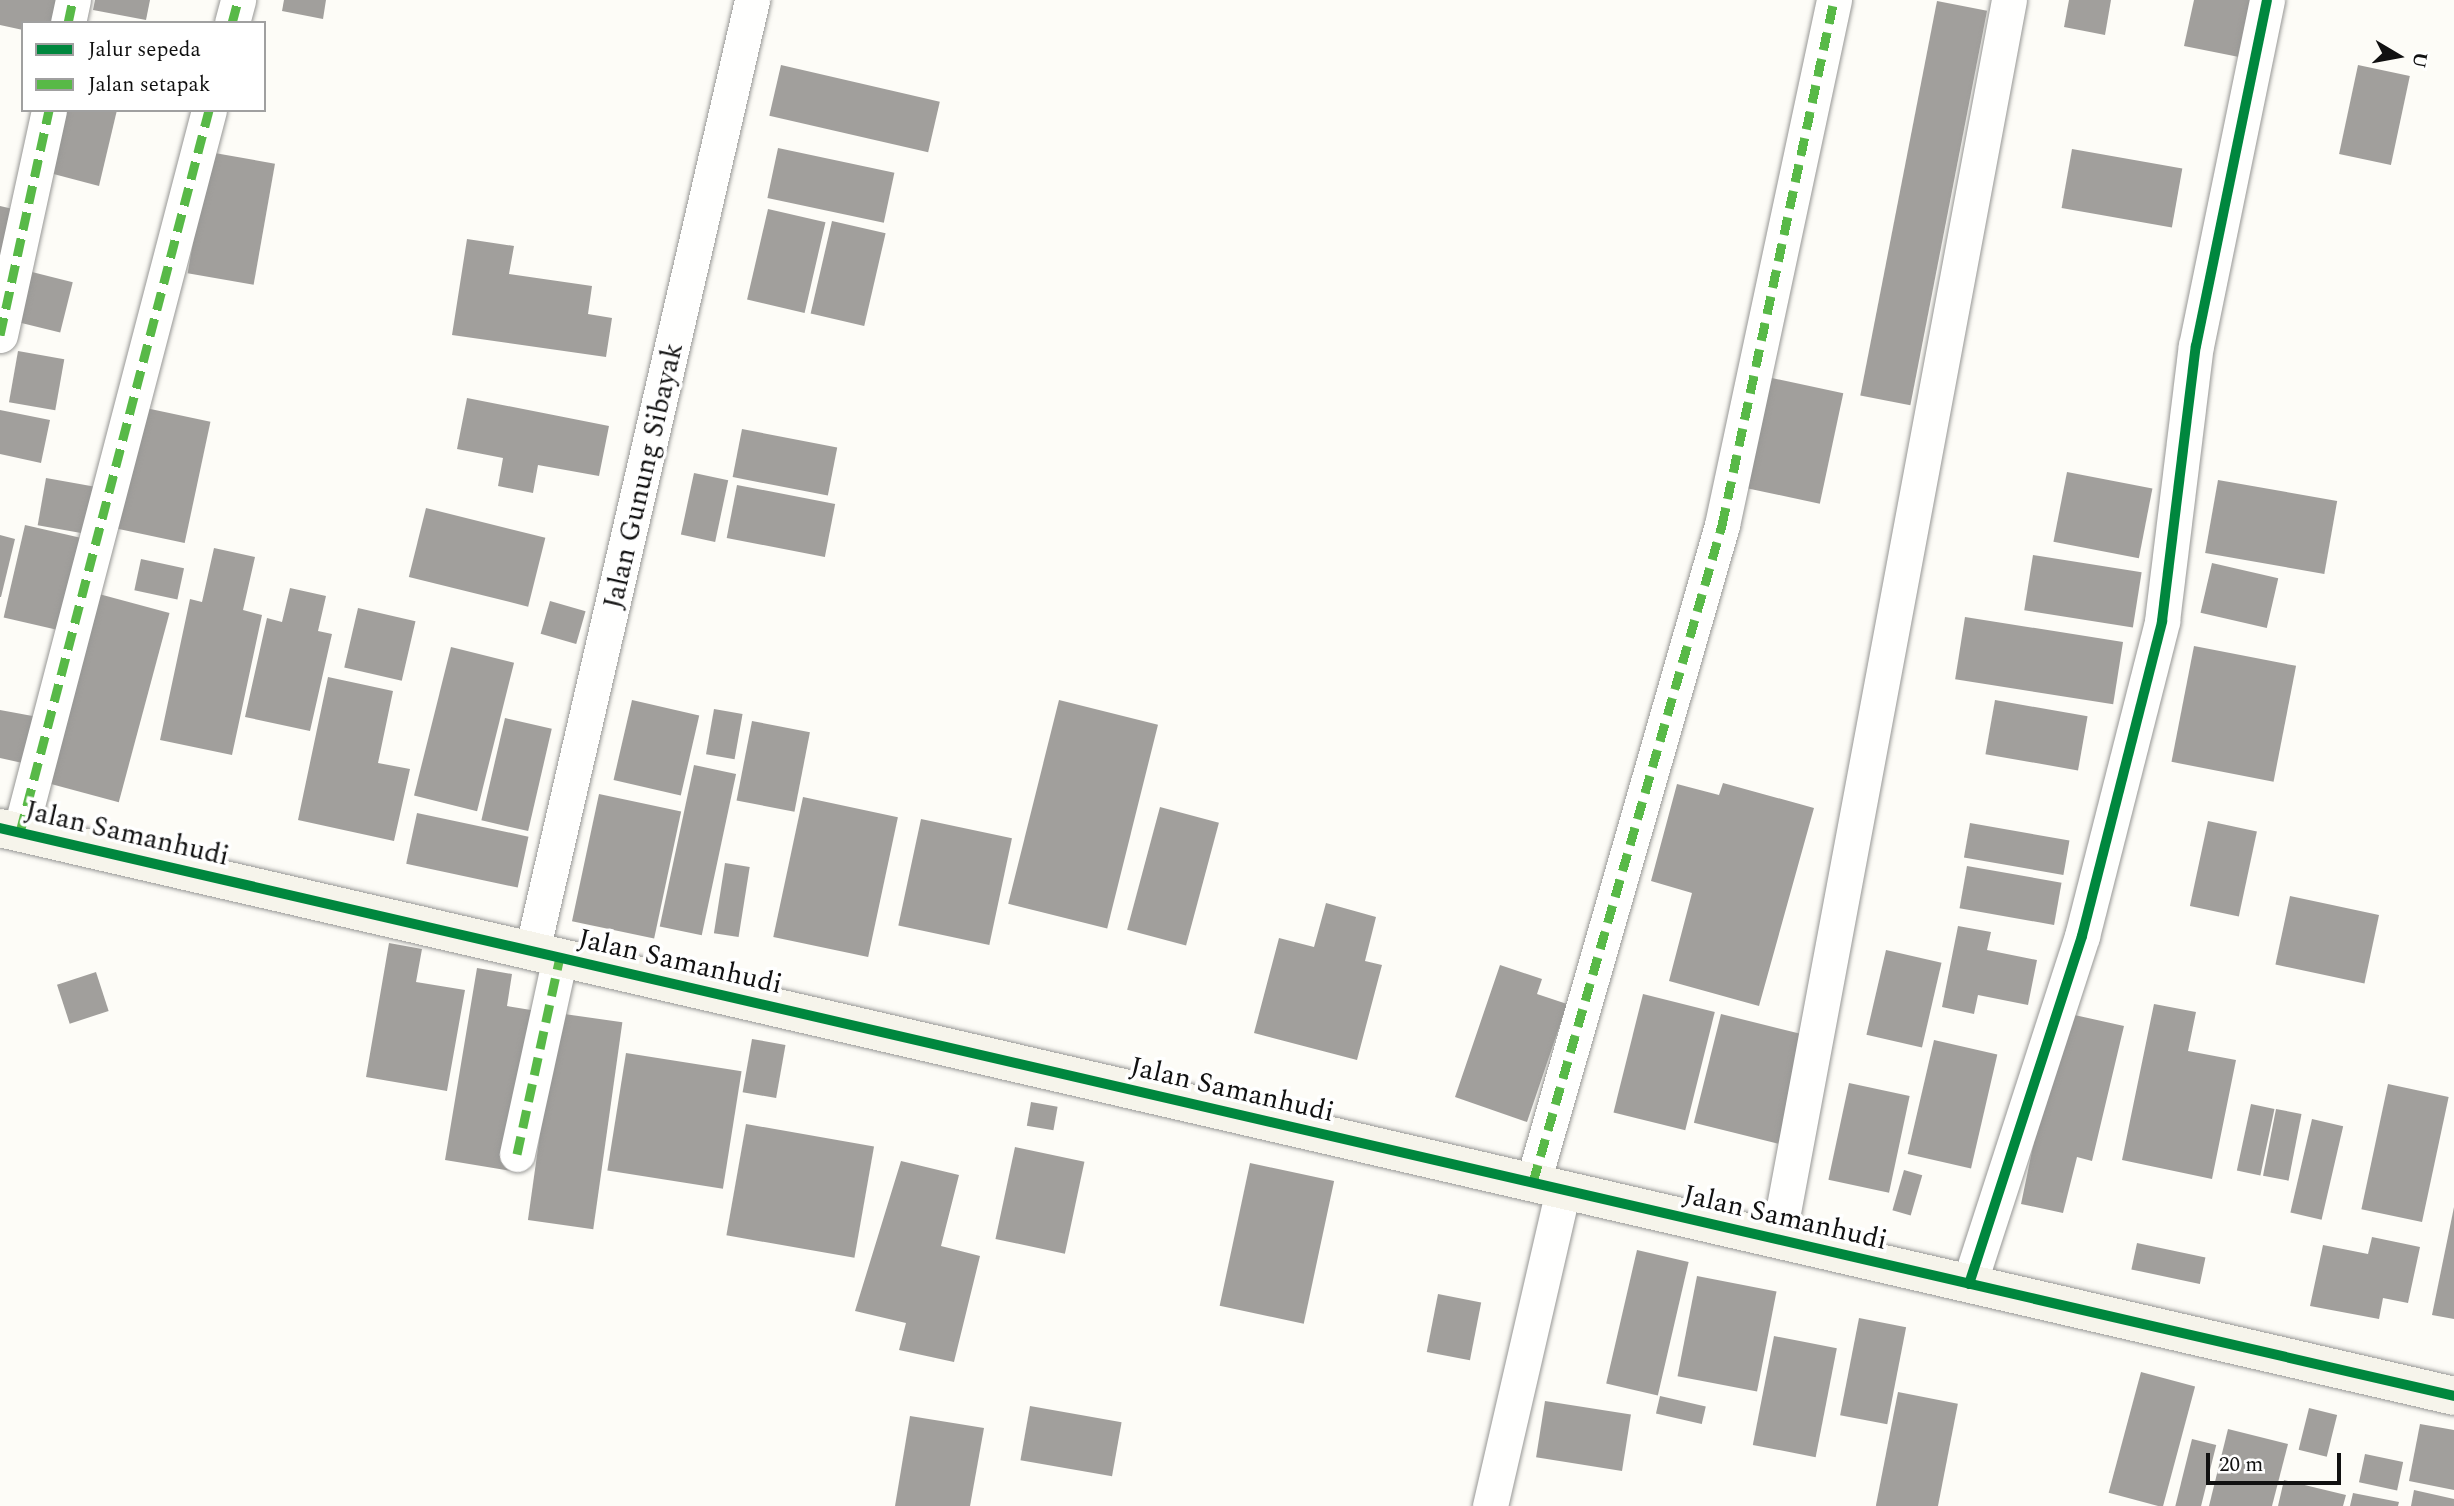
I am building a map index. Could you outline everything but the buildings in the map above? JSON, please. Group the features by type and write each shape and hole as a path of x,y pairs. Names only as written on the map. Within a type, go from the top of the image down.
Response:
{"street":[{"path":"68,21 73,0"},
{"path":"233,21 238,0"},
{"name":"Jalan Gunung Sibayak","path":"517,1154 546,954 752,0"},
{"path":"1490,1506 1548,1186 1722,525 1834,0"},
{"path":"1778,1239 2009,0"},
{"path":"1969,1284 2082,936 2162,621 2196,346 2267,0"},
{"path":"0,335 49,112"},
{"path":"10,830 208,112"},
{"name":"Jalan Samanhudi","path":"10,830 2454,1396"}],"marked path":[{"path":"68,21 73,0"},
{"path":"233,21 238,0"},
{"path":"1533,1182 1722,525 1834,0"},
{"path":"0,335 49,112"},
{"path":"20,832 208,112"},
{"path":"517,1154 560,957"}],"cycle path":[{"path":"1969,1284 2082,936 2162,621 2196,346 2267,0"},
{"path":"0,828 2454,1396"}]}
